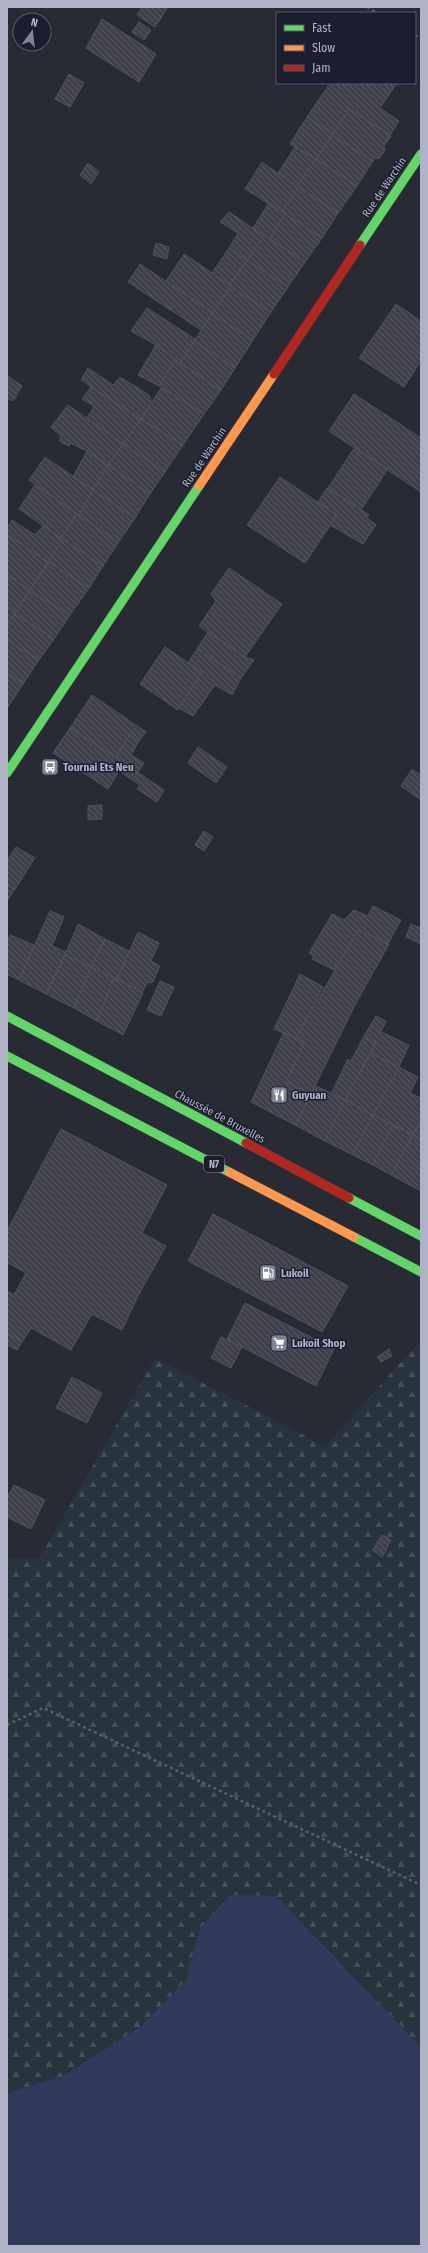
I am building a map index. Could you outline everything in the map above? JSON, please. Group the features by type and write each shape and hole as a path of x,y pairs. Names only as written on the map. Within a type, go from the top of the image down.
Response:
{"main road":[{"name":"Rue de Warchin","path":"7,773 421,154"},
{"name":"Chaussée de Bruxelles","path":"7,1016 421,1236"},
{"name":"N7","path":"7,1056 421,1272"}],"path":[{"path":"7,1725 43,1708 421,1885"}],"green space":[{"path":"421,1340 421,2047 276,1896 200,1928 186,1980 140,2027 63,2076 7,2093 7,1558 39,1559 155,1358 325,1446"}],"water":[{"path":"230,1895 276,1896 421,2047 421,2246 7,2246 7,2093 63,2076 140,2027 186,1980 200,1928"}],"building":[{"path":"142,7 168,7 155,27 137,15"},
{"path":"102,19 156,54 139,82 86,48"},
{"path":"139,22 151,30 144,40 132,32"},
{"path":"69,74 84,83 70,107 55,99"},
{"path":"329,84 396,84 380,108 399,121 390,135 349,109 333,134 307,117"},
{"path":"349,109 391,136 384,146 385,150 379,159 375,158 373,161 332,135"},
{"path":"307,117 333,134 316,159 290,144"},
{"path":"332,135 373,161 357,186 316,159"},
{"path":"295,147 316,159 297,186 278,173"},
{"path":"316,159 357,186 338,213 297,186"},
{"path":"262,162 298,188 282,212 245,189"},
{"path":"88,163 99,172 91,184 80,175"},
{"path":"298,188 338,213 322,238 282,212"},
{"path":"269,203 285,214 270,239 253,228"},
{"path":"229,212 264,236 247,260 229,248 238,233 220,222"},
{"path":"285,214 322,238 305,262 270,239"},
{"path":"264,236 305,262 288,287 247,260"},
{"path":"156,243 169,247 167,259 153,255"},
{"path":"229,248 247,260 230,285 212,273"},
{"path":"184,254 230,285 213,313 166,281"},
{"path":"247,260 288,287 271,312 230,287"},
{"path":"140,264 213,313 201,330 128,282"},
{"path":"230,287 271,312 253,340 212,314"},
{"path":"396,304 421,321 421,361 404,387 359,358"},
{"path":"147,308 195,339 180,363 156,345 131,331"},
{"path":"212,314 253,340 235,368 194,341"},
{"path":"194,341 235,368 221,390 180,363"},
{"path":"156,345 175,360 159,386 138,375"},
{"path":"175,360 221,390 204,414 159,386"},
{"path":"88,368 113,385 120,377 149,395 152,402 141,419 81,380"},
{"path":"8,376 22,386 13,401 7,398"},
{"path":"91,387 141,419 123,444 87,418 94,406 82,399"},
{"path":"161,388 204,414 183,445 141,419"},
{"path":"354,394 421,438 421,492 329,431"},
{"path":"68,405 123,444 108,465 87,451 70,443 69,446 59,441 61,436 51,427"},
{"path":"141,419 183,445 165,472 123,444"},
{"path":"123,444 165,472 150,494 108,465"},
{"path":"355,447 388,469 361,510 328,488"},
{"path":"87,451 108,465 93,490 73,477"},
{"path":"45,457 93,490 79,515 29,480"},
{"path":"108,465 150,494 135,518 93,490"},
{"path":"280,477 337,515 305,563 247,525"},
{"path":"35,485 77,514 61,538 19,509"},
{"path":"327,488 369,515 367,518 376,525 363,544 330,525 337,515 318,502"},
{"path":"93,490 135,518 118,543 79,515"},
{"path":"77,514 118,543 103,566 61,538"},
{"path":"12,520 35,535 43,526 63,540 48,562 7,535 7,528"},
{"path":"7,535 48,562 30,590 7,575"},
{"path":"63,540 103,566 89,588 49,562"},
{"path":"49,562 89,588 70,615 29,591"},
{"path":"229,568 282,604 245,657 199,626 216,601 211,594"},
{"path":"7,575 30,590 16,612 7,605"},
{"path":"29,591 70,615 54,639 15,614"},
{"path":"7,605 16,612 7,626"},
{"path":"15,614 54,639 39,660 7,640 7,626"},
{"path":"208,632 245,657 254,660 241,678 197,649"},
{"path":"7,640 39,660 23,684 7,673"},
{"path":"165,647 202,672 178,710 140,684"},
{"path":"197,649 241,678 232,695 215,685 193,716 179,708 202,672 188,663"},
{"path":"7,673 23,684 8,707 7,707"},
{"path":"92,695 146,732 139,741 130,734 116,757 70,728"},
{"path":"70,728 110,754 93,779 53,753"},
{"path":"130,734 139,741 131,755 144,763 138,772 116,757"},
{"path":"198,747 227,767 216,783 188,763"},
{"path":"110,754 164,790 157,802 137,789 140,785 119,771 108,789 93,779"},
{"path":"412,769 421,775 421,800 401,786"},
{"path":"102,805 102,819 88,820 88,806"},
{"path":"204,831 213,837 204,851 195,845"},
{"path":"16,847 35,858 15,889 7,885 7,861"},
{"path":"7,885 15,889 7,901"},
{"path":"373,906 401,920 388,944 358,930 334,970 312,959 314,956 309,953 332,914 344,920 354,910 368,916"},
{"path":"50,911 64,917 52,946 66,952 46,994 19,980"},
{"path":"78,924 105,939 91,967 65,955"},
{"path":"411,924 421,928 421,944 406,937"},
{"path":"358,930 389,944 356,1003 311,1094 286,1082 304,1043 296,1038"},
{"path":"138,932 159,943 151,961 160,966 152,983 148,982 142,992 117,979"},
{"path":"10,935 34,945 19,980 7,974 7,941"},
{"path":"105,939 129,951 117,979 91,967"},
{"path":"65,955 91,967 74,1008 46,994"},
{"path":"91,967 114,978 97,1021 74,1008"},
{"path":"300,974 323,987 296,1038 274,1029"},
{"path":"114,978 143,993 123,1035 97,1021"},
{"path":"160,981 174,987 161,1016 147,1010"},
{"path":"376,1016 386,1021 381,1032 409,1045 399,1067 370,1053 376,1043 364,1036"},
{"path":"284,1032 304,1043 286,1082 311,1094 295,1125 251,1102"},
{"path":"364,1036 376,1043 345,1100 331,1094 348,1059 351,1061"},
{"path":"370,1053 399,1067 373,1115 345,1100"},
{"path":"399,1067 418,1077 410,1093 421,1098 421,1120 413,1135 373,1115"},
{"path":"316,1086 345,1100 325,1141 295,1125"},
{"path":"345,1100 373,1115 353,1155 325,1141"},
{"path":"373,1115 393,1125 373,1165 353,1155"},
{"path":"421,1120 421,1139 413,1135"},
{"path":"393,1125 413,1135 391,1175 373,1165"},
{"path":"61,1129 167,1185 142,1233 166,1246 139,1294 122,1330 92,1314 71,1350 31,1328 22,1342 7,1333 7,1291 14,1295 26,1273 7,1262 7,1231"},
{"path":"413,1135 421,1139 421,1191 391,1175"},
{"name":"Lukoil","path":"213,1214 348,1286 322,1332 188,1261"},
{"name":"Lukoil Shop","path":"245,1303 334,1349 316,1386 227,1339"},
{"path":"7,1333 22,1342 17,1350 7,1345"},
{"path":"221,1337 242,1347 231,1368 211,1358"},
{"path":"389,1349 392,1356 381,1362 377,1357"},
{"path":"72,1377 102,1393 87,1423 56,1408"},
{"path":"14,1485 45,1500 31,1529 7,1517 7,1498"},
{"path":"382,1535 391,1540 382,1557 373,1550"}],"traffic: fast":[{"path":"360,245 421,154"},
{"path":"7,773 199,486"},
{"path":"7,1016 246,1143"},
{"path":"7,1056 229,1172"},
{"path":"349,1198 421,1236"},
{"path":"354,1237 421,1272"}],"traffic: slow":[{"path":"199,486 274,374"},
{"path":"229,1172 354,1237"}],"traffic: jam":[{"path":"274,374 360,245"},
{"path":"246,1143 349,1198"}],"place":[{"name":"Tournai Ets Neu","path":"50,767"},
{"name":"Guyuan","path":"279,1095"},
{"name":"Lukoil","path":"268,1273"},
{"name":"Lukoil Shop","path":"279,1343"}]}
